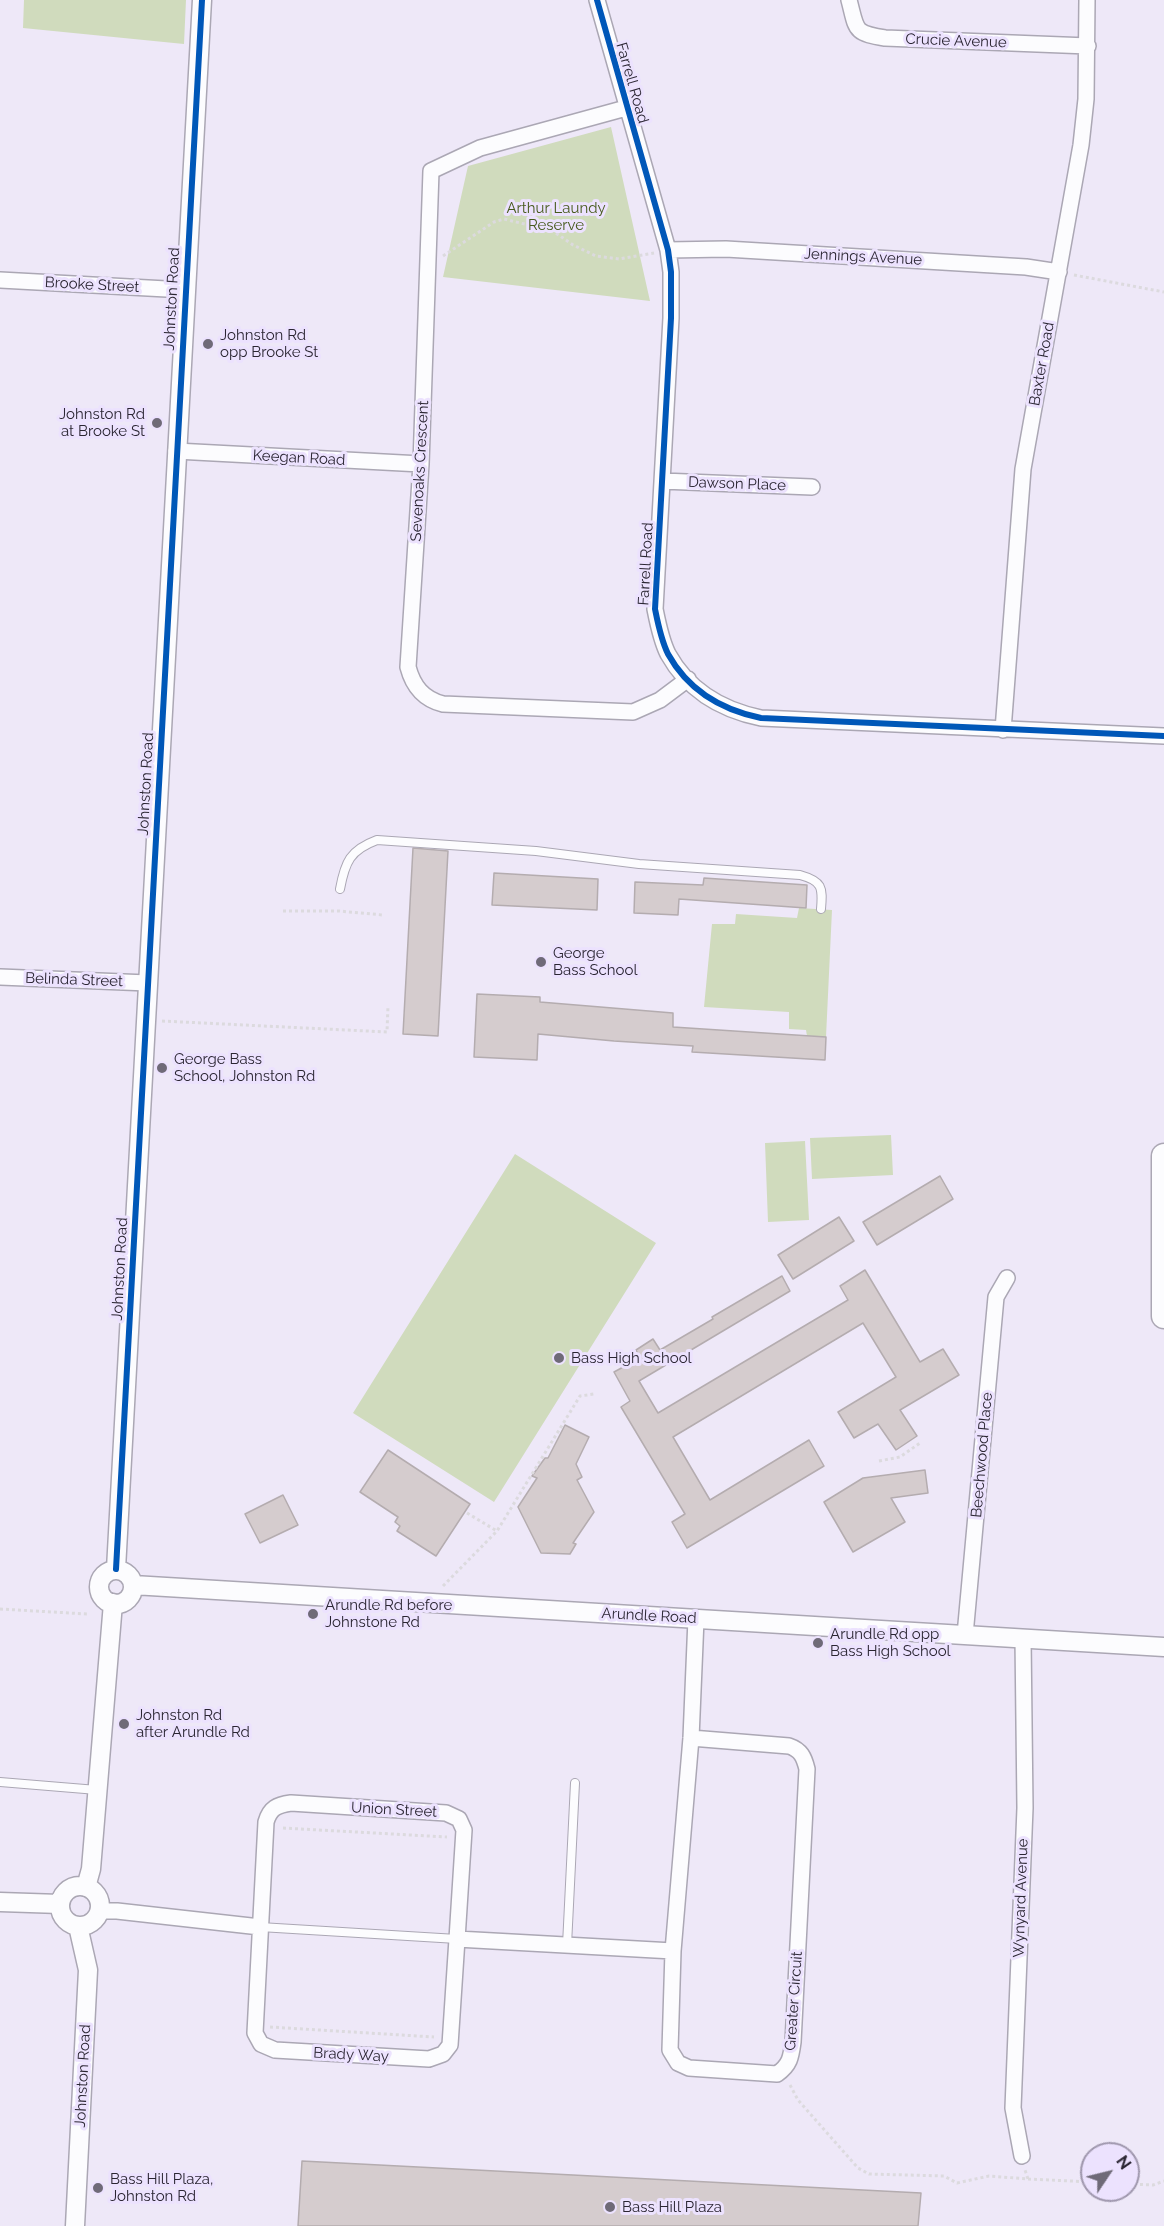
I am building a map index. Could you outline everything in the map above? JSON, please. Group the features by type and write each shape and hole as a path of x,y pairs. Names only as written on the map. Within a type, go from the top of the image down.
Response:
{"highway":[{"path":"1164,1156 1164,1316"}],"street":[{"name":"Johnston Road","path":"116,1569 202,0"},
{"name":"Farrell Road","path":"597,0 668,250 671,272 655,609 668,653 688,679 698,691 726,708 761,718 1164,736"},
{"name":"Crucie Avenue","path":"849,0 856,27 864,35 885,38 1088,46"},
{"name":"Baxter Road","path":"1003,730 1023,469 1081,145 1086,99 1087,0"},
{"name":"Sevenoaks Crescent","path":"626,108 480,148 431,171 421,464 408,667 414,683 427,698 443,704 622,712 633,712 651,705 688,679"},
{"name":"Jennings Avenue","path":"668,250 726,249 1026,267 1059,272"},
{"name":"Brooke Street","path":"0,280 185,290"},
{"name":"Keegan Road","path":"176,451 421,464"},
{"name":"Dawson Place","path":"662,481 812,487"},
{"name":"Belinda Street","path":"0,977 148,983"},
{"name":"Beechwood Place","path":"965,1635 996,1297 1008,1278"},
{"path":"116,1569 127,1573 133,1585 130,1596 126,1600 113,1603 103,1597 100,1584 106,1573 116,1569"},
{"name":"Arundle Road","path":"133,1585 1164,1647"},
{"path":"86,1887 91,1869 113,1603"},
{"name":"Greater Circuit","path":"691,1738 789,1746 798,1749 807,1769 793,2042 787,2067 777,2074 689,2068 678,2063 670,2050 673,1951 691,1738 696,1618"},
{"name":"Wynyard Avenue","path":"1022,2156 1013,2108 1025,1808 1023,1638"},
{"name":"Union Street","path":"266,1827 269,1812 279,1805 303,1804 446,1813 459,1820 464,1830 464,1838"},
{"path":"255,2026 266,1827"},
{"path":"451,2038 464,1838"},
{"path":"86,1887 96,1894 100,1906 91,1923 78,1926 66,1921 61,1914 60,1904 65,1892 72,1888 86,1887"},
{"path":"0,1902 60,1904"},
{"path":"99,1911 260,1927"},
{"name":"Johnston Road","path":"75,2226 88,1970 78,1926"},
{"path":"457,1939 673,1951"},
{"name":"Brady Way","path":"255,2026 255,2033 261,2044 275,2050 429,2059 443,2054 450,2045 451,2038"}],"lane":[{"path":"340,889 352,854 377,840 536,851 639,864 800,874 819,884 822,894 821,909"},
{"path":"0,1782 98,1790"},
{"path":"567,1945 575,1783"},
{"path":"260,1927 457,1939"}],"path":[{"path":"428,265 494,222 504,219 553,231 573,245 596,255 619,259 668,250"},
{"path":"1059,272 1164,292"},
{"path":"283,911 339,911 383,915"},
{"path":"146,1020 387,1032 388,1006"},
{"path":"427,1602 497,1531 580,1396 594,1394"},
{"path":"879,1461 900,1458 920,1443"},
{"path":"467,1513 497,1531"},
{"path":"0,1609 87,1614"},
{"path":"266,1827 464,1838"},
{"path":"255,2026 451,2038"},
{"path":"782,2070 798,2100 858,2168 869,2174 944,2176 957,2183 989,2176 1080,2181"},
{"path":"1022,2156 1028,2179"},
{"path":"1140,2184 1153,2185 1164,2181"}],"green space":[{"path":"24,0 186,0 184,44 23,28"},
{"name":"Arthur Laundy Reserve","path":"611,127 650,301 443,277 468,166"},
{"path":"799,908 832,910 826,1037 807,1036 806,1030 789,1029 789,1012 704,1007 712,924 735,924 736,914 797,918"},
{"path":"891,1135 893,1175 812,1179 810,1138"},
{"path":"805,1141 809,1220 768,1222 765,1143"},
{"path":"515,1154 656,1243 494,1502 353,1413"}],"building":[{"path":"413,848 448,851 438,1036 403,1034"},
{"path":"494,873 598,879 597,910 492,905"},
{"path":"704,878 807,885 806,908 679,899 678,915 634,913 635,882 703,885"},
{"path":"477,994 540,997 540,1002 673,1013 673,1027 826,1037 825,1060 692,1052 693,1046 538,1034 537,1060 474,1057"},
{"path":"940,1176 953,1199 877,1245 863,1222"},
{"path":"839,1217 854,1241 793,1279 778,1255"},
{"path":"865,1270 920,1362 943,1349 959,1375 900,1410 917,1436 896,1450 878,1424 854,1438 838,1412 896,1377 863,1323 673,1437 710,1500 809,1440 824,1466 687,1548 672,1522 685,1514 621,1407 630,1401 614,1372 640,1358 636,1350 653,1339 660,1350 782,1276 790,1291 639,1381 658,1413 848,1300 840,1286"},
{"path":"565,1425 589,1437 576,1464 582,1477 577,1480 594,1512 573,1543 576,1544 570,1554 541,1553 518,1507 537,1478 532,1476 545,1458 548,1458"},
{"path":"388,1450 470,1504 436,1556 397,1531 400,1526 395,1522 398,1517 360,1492"},
{"path":"925,1470 928,1493 891,1498 905,1522 853,1552 824,1502 863,1478"},
{"path":"283,1495 298,1525 260,1543 245,1514"},
{"name":"Bass Hill Plaza","path":"302,2161 921,2193 918,2226 298,2226"}],"cycle path":[{"path":"116,1569 202,0"},
{"path":"597,0 668,250 671,272 671,318 655,609 663,643 676,667 696,688 720,704 761,718 1164,736"}],"place":[{"name":"Johnston Rd opp Brooke St","path":"208,344"},
{"name":"Johnston Rd at Brooke St","path":"157,423"},
{"name":"George Bass School","path":"541,962"},
{"name":"George Bass School, Johnston Rd","path":"162,1068"},
{"name":"Bass High School","path":"559,1358"},
{"name":"Arundle Rd before Johnstone Rd","path":"313,1614"},
{"name":"Arundle Rd opp Bass High School","path":"818,1643"},
{"name":"Johnston Rd after Arundle Rd","path":"124,1724"},
{"name":"Bass Hill Plaza, Johnston Rd","path":"98,2188"},
{"name":"Bass Hill Plaza","path":"610,2207"}]}
